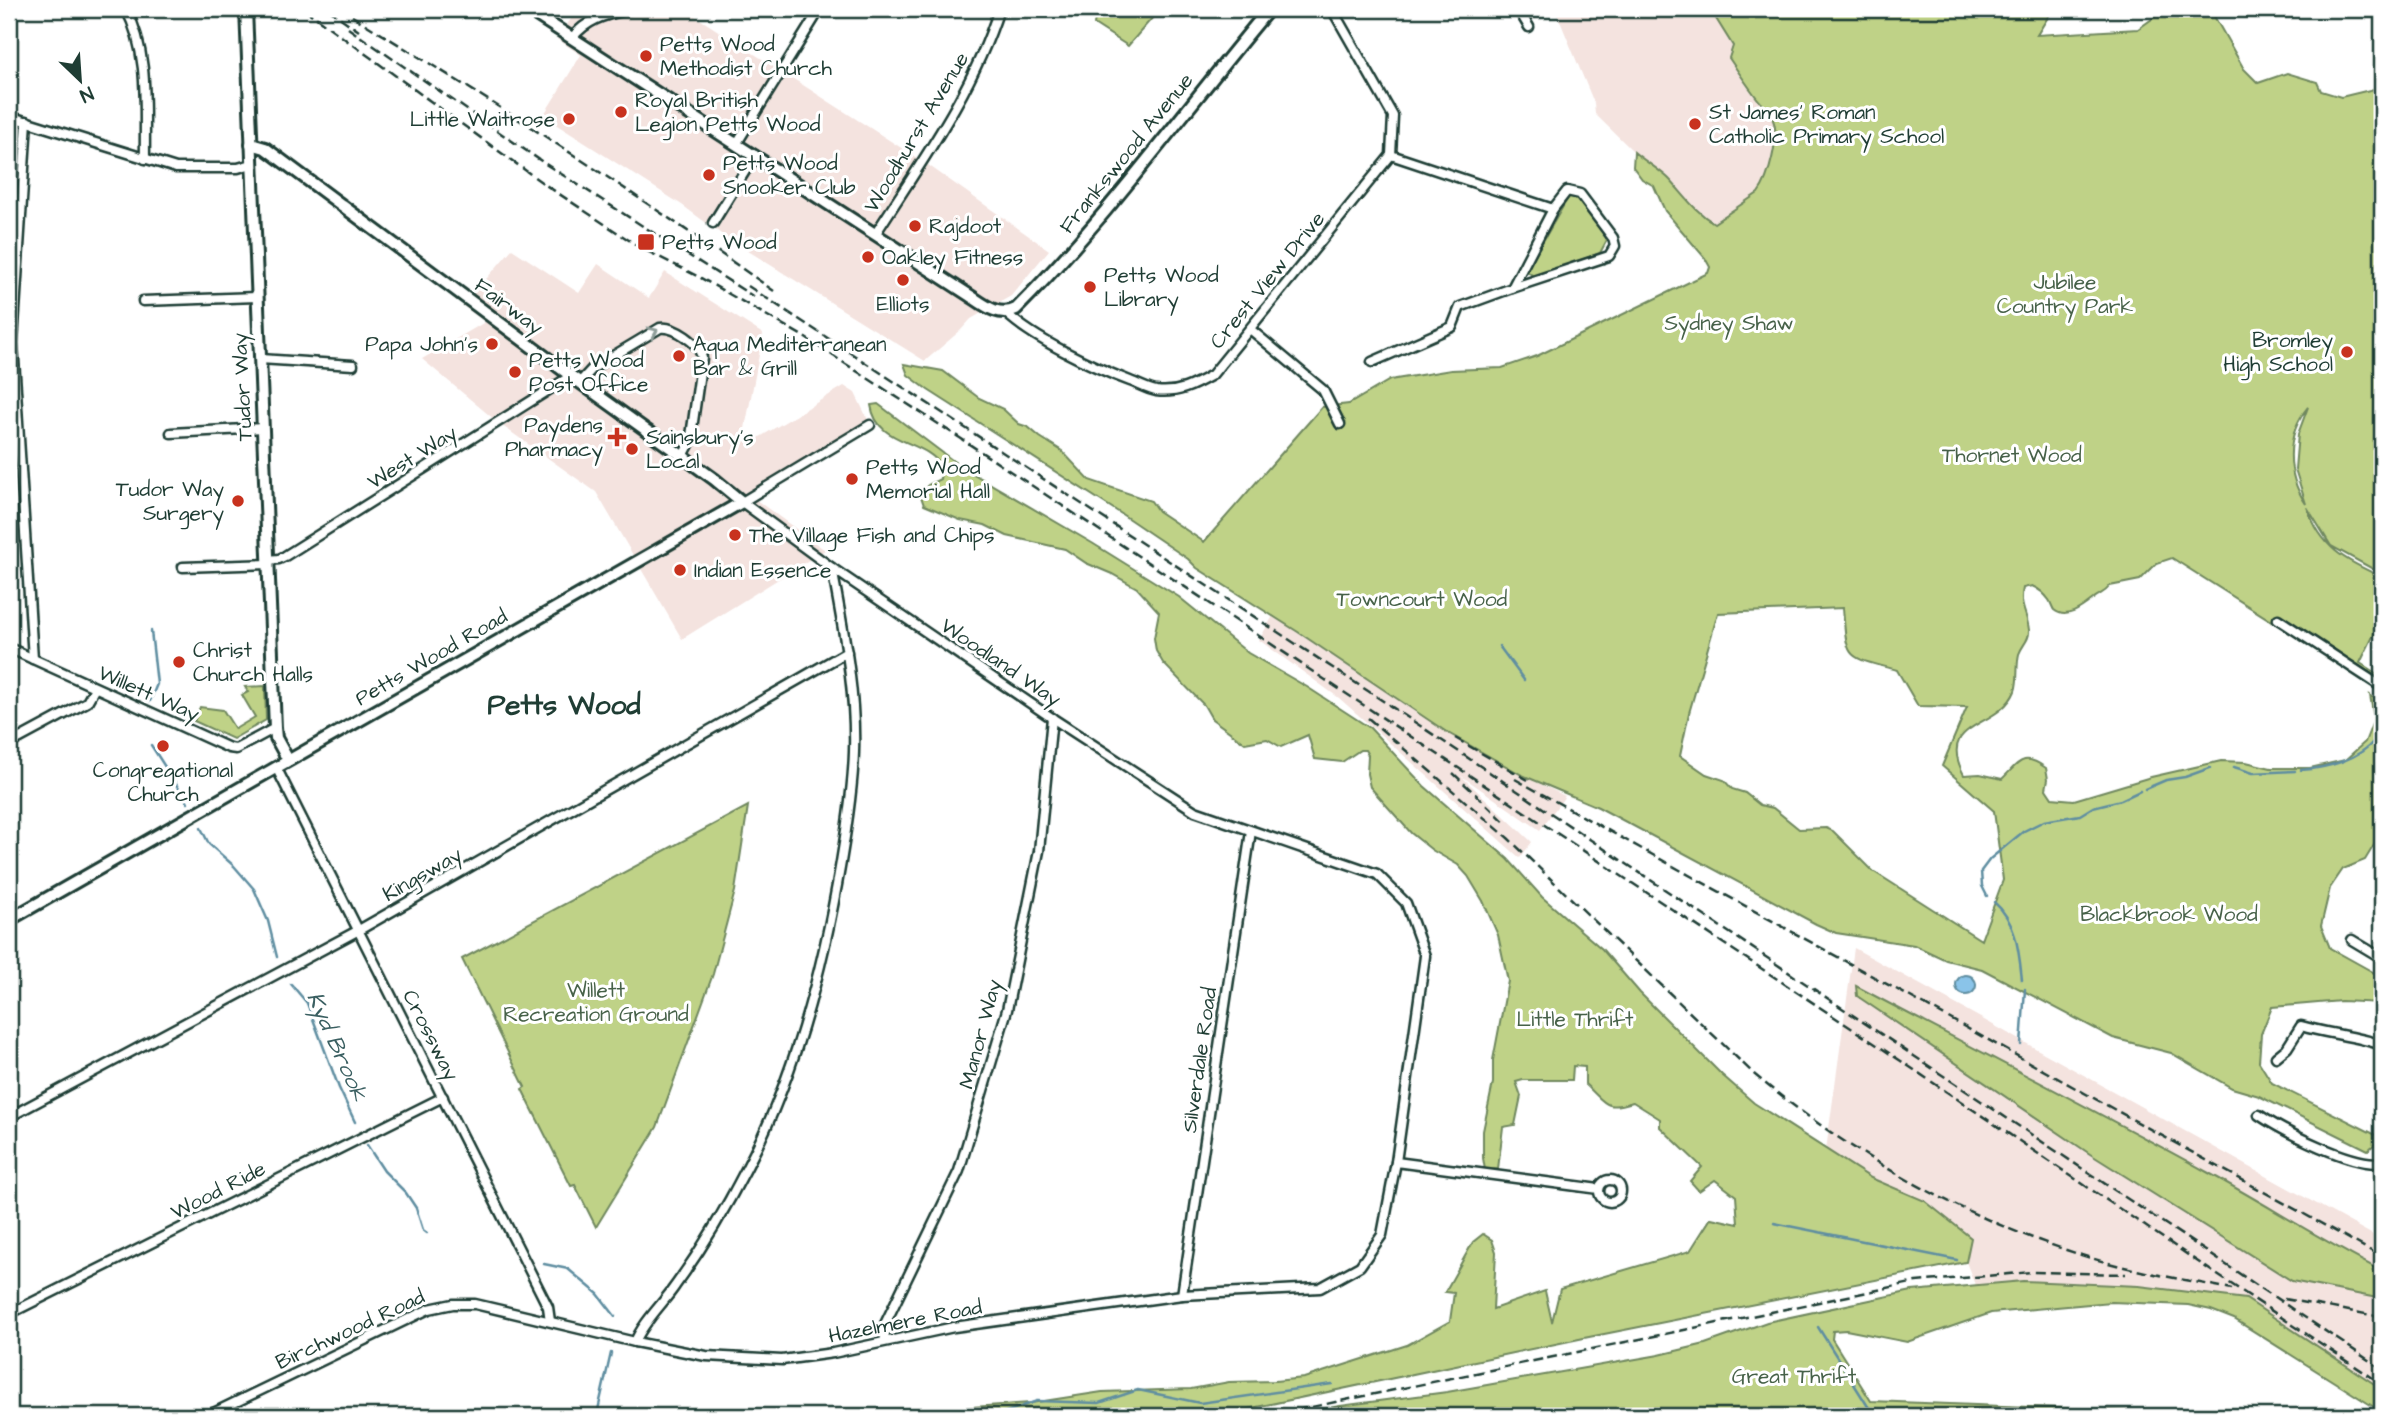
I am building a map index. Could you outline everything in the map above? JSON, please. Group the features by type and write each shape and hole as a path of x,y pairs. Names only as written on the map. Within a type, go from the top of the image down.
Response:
{"street":[{"path":"126,9 132,20 141,55 145,159"},
{"name":"Tudor Way","path":"246,9 275,728 276,738 288,760"},
{"path":"527,9 990,308 1006,313"},
{"path":"572,38 603,12 630,9"},
{"path":"737,143 820,9"},
{"name":"Woodhurst Avenue","path":"876,233 959,102 982,56 999,9"},
{"name":"Frankswood Avenue","path":"1006,313 1016,309 1063,260 1152,155 1269,9"},
{"path":"1332,9 1393,116 1391,155 1553,209"},
{"path":"1518,9 1529,27"},
{"path":"9,116 176,168 237,168 252,164"},
{"path":"27,121 13,343 33,659"},
{"name":"Fairway","path":"251,144 265,148 742,502"},
{"path":"713,223 755,155"},
{"name":"Crest View Drive","path":"1006,313 1017,324 1046,342 1115,376 1155,391 1184,390 1212,375 1391,155"},
{"path":"1372,362 1452,327 1460,307 1609,256 1615,246 1613,238 1580,194 1567,191 1553,209 1512,288"},
{"path":"143,301 257,297"},
{"name":"West Way","path":"269,562 279,559 660,328 670,328 701,351 690,443 683,456"},
{"path":"1250,329 1323,390 1340,424"},
{"path":"260,359 354,365"},
{"name":"Petts Wood Road","path":"9,920 742,502 870,425"},
{"path":"171,433 263,428"},
{"name":"Woodland Way","path":"742,502 832,568 1052,718 1195,811 1251,831"},
{"path":"183,567 269,562"},
{"path":"635,1342 640,1331 674,1287 722,1216 755,1153 797,1044 818,971 834,906 847,829 854,752 847,652 832,568"},
{"path":"2278,620 2382,687"},
{"name":"Willett Way","path":"9,648 229,748 236,749 275,728"},
{"name":"Kingsway","path":"9,1117 359,930 847,652"},
{"path":"9,744 87,702 95,688"},
{"name":"Manor Way","path":"885,1341 884,1326 959,1171 1007,1010 1039,851 1052,718"},
{"name":"Crossway","path":"276,767 548,1307 550,1321"},
{"path":"1182,1295 1320,1288 1360,1266 1382,1235 1396,1162 1425,956 1406,903 1377,874 1251,831"},
{"name":"Silverdale Road","path":"1182,1295 1251,831"},
{"path":"2352,940 2382,958"},
{"path":"2276,1057 2287,1048 2301,1026 2332,1035 2363,1038 2382,1045"},
{"name":"Wood Ride","path":"9,1314 443,1097"},
{"path":"2259,1115 2272,1124 2333,1152 2371,1164 2382,1162"},
{"path":"1396,1162 1599,1189"},
{"name":"Hazelmere Road","path":"635,1342 728,1359 782,1360 834,1353 954,1327 1182,1295"},
{"name":"Birchwood Road","path":"207,1416 429,1309 453,1304 475,1304 635,1342"}],"shaded area":[{"path":"578,9 684,9 928,165 1049,250 1011,296 971,319 925,361 724,236 682,205 543,116 581,55 557,39"},
{"name":"St James' Roman Catholic Primary School","path":"1555,9 1712,9 1811,167 1699,242 1659,203 1665,199 1633,151 1595,114 1594,103"},
{"path":"512,249 579,293 598,264 649,298 665,272 763,334 744,434 760,437 844,386 855,393 869,422 752,497 825,550 682,639 596,492 501,425 422,359 485,322 463,306"},
{"path":"1273,616 1448,733 1565,796 1540,830 1460,775 1532,842 1520,858 1339,698 1259,640"},
{"path":"1854,948 2382,1240 2382,1401 2239,1304 1977,1290 1966,1262 1971,1237 1826,1150"}],"green space":[{"path":"1097,9 1160,9 1128,46 1094,24"},
{"name":"Jubilee Country Park","path":"1710,9 2053,9 2037,35 2138,29 2166,9 2210,9 2244,69 2258,83 2287,73 2317,82 2321,91 2341,97 2382,87 2382,574 2331,546 2307,507 2319,533 2327,543 2356,565 2382,577 2382,618 2360,663 2382,677 2382,691 2172,558 2157,563 2140,580 2110,586 2070,613 2054,610 2047,598 2035,587 2023,588 2022,600 2029,634 2019,654 2015,691 2007,704 1963,735 1957,744 1957,757 1964,775 1980,774 2002,779 2021,761 2031,760 2046,768 2046,789 2052,798 2074,800 2151,777 2221,761 2246,762 2271,768 2310,768 2345,760 2365,742 2374,719 2370,695 2382,703 2382,832 2365,860 2343,869 2330,888 2321,926 2330,948 2382,977 2382,1003 2341,1001 2272,1007 2261,1034 2259,1062 2272,1083 2382,1138 2368,1150 2259,1096 2232,1088 2171,1053 2113,1038 1982,969 1946,960 1914,945 1836,933 1598,807 1522,775 1448,733 1197,568 1123,515 908,375 904,364 943,371 979,398 1003,409 1019,424 1028,427 1062,451 1089,480 1151,501 1158,511 1204,542 1322,407 1349,404 1390,380 1451,370 1502,368 1537,356 1708,273 1710,267 1705,258 1665,211 1654,186 1642,179 1633,167 1634,152 1667,177 1695,209 1714,223 1758,193 1772,157 1775,127 1769,113 1729,58 1733,46","holes":["2308,407 2298,434 2295,469 2306,504 2295,480 2291,455 2295,430","1843,608 1846,638 1852,654 1868,662 1897,670 1918,706 1967,707 1942,766 1994,811 2003,880 1981,940 1873,871 1833,831 1826,828 1799,829 1773,808 1760,805 1745,793 1732,789 1724,780 1706,774 1680,756 1689,713 1718,613"]},
{"path":"1569,196 1580,197 1607,240 1600,253 1538,276 1532,275 1528,272 1528,267"},
{"name":"Little Thrift","path":"878,404 960,466 1179,597 1248,653 1370,728 1424,786 1508,859 1542,897 1602,949 1640,993 1722,1075 1754,1103 1871,1178 1925,1201 1971,1238 1966,1262 1584,1338 1214,1416 923,1416 958,1408 1031,1403 1102,1392 1191,1389 1229,1382 1304,1378 1407,1345 1450,1321 1454,1293 1445,1292 1473,1242 1483,1234 1492,1240 1496,1252 1493,1309 1545,1291 1552,1322 1560,1289 1690,1251 1711,1218 1738,1224 1736,1196 1715,1180 1699,1191 1690,1181 1702,1167 1660,1127 1660,1119 1633,1102 1616,1106 1606,1104 1585,1084 1585,1067 1573,1066 1572,1080 1516,1082 1521,1096 1515,1125 1503,1127 1498,1169 1485,1170 1483,1131 1508,981 1498,935 1468,876 1458,865 1432,850 1411,833 1370,787 1367,774 1368,755 1365,750 1360,750 1342,762 1315,759 1308,735 1281,747 1267,739 1245,743 1212,719 1204,705 1163,663 1156,651 1154,638 1159,612 1137,588 1086,563 1065,549 1007,536 985,525 960,520 924,505 920,494 928,485 940,479 942,467 925,451 882,428 871,405"},
{"path":"265,686 266,720 233,739 194,721 200,707 223,710 235,729 255,717 242,695 248,692 245,687"},
{"name":"Willett Recreation Ground","path":"748,806 735,891 713,974 657,1127 596,1227 575,1185 571,1186 522,1089 525,1087 462,959"},
{"path":"1856,986 2163,1148 2382,1271 2382,1299 2292,1281 2090,1154 1857,996"},
{"name":"Great Thrift","path":"2023,1281 2139,1286 2246,1299 2382,1389 2382,1412 2234,1319 2188,1305 2111,1302 1991,1313 1907,1342 1846,1330 1833,1331 1832,1339 1871,1401 2160,1412 2177,1416 1286,1416 1447,1392 1659,1355 1705,1344 1767,1322 1912,1291"}],"water":[{"path":"1962,975 1970,975 1976,985 1970,995 1962,995 1956,989 1956,981"}],"waterway":[{"name":"Kyd Brook","path":"150,701 157,684 151,631"},
{"path":"1499,646 1524,680"},
{"path":"2301,770 2331,765 2360,753 2375,740 2377,728 2382,723"},
{"name":"Kyd Brook","path":"151,745 188,803"},
{"path":"2234,767 2253,773 2295,771"},
{"path":"2145,789 2166,780 2185,777 2210,768"},
{"path":"1987,896 1982,886 1981,871 1990,859 2024,831 2044,821 2080,815 2093,807 2121,800 2140,791"},
{"name":"Kyd Brook","path":"201,828 209,844 234,866 254,889 268,921 277,957"},
{"path":"1994,902 2012,928 2018,948 2022,980"},
{"name":"Kyd Brook","path":"291,984 307,1003 339,1088 355,1122"},
{"path":"2021,1045 2025,989"},
{"name":"Kyd Brook","path":"367,1145 384,1171 406,1193 416,1208 423,1230 427,1233"},
{"path":"1774,1223 1957,1260"},
{"name":"Kyd Brook","path":"544,1264 568,1269 598,1294 615,1316"},
{"path":"1818,1327 1874,1416"},
{"name":"Kyd Brook","path":"601,1416 598,1410 611,1353"},
{"name":"Kyd Brook","path":"995,1416 1037,1401 1099,1403 1138,1390 1200,1403 1332,1384"}],"railway":[{"path":"304,9 544,184 641,248 699,277 801,335 960,438 1901,1061 2382,1384"},
{"path":"328,9 359,31"},
{"path":"352,16 566,150 774,291"},
{"path":"348,28 544,163 754,297"},
{"path":"748,286 1368,691 2382,1369"},
{"path":"1368,718 1508,838 1755,1075 1832,1133 1914,1183 2000,1225 2045,1243 2126,1267 2232,1289"},
{"path":"1455,738 1528,780"},
{"path":"1453,773 1506,823"},
{"path":"1515,779 2382,1257"},
{"path":"1268,1416 1916,1282 2032,1272 2126,1274"},
{"path":"2284,1299 2382,1317"}],"place":[{"name":"Petts Wood Methodist Church","path":"646,56"},
{"name":"Royal British Legion Petts Wood","path":"621,112"},
{"name":"Little Waitrose","path":"569,119"},
{"name":"St James' Roman Catholic Primary School","path":"1695,124"},
{"name":"Petts Wood Snooker Club","path":"709,175"},
{"name":"Rajdoot","path":"915,226"},
{"name":"Petts Wood","path":"646,242"},
{"name":"Oakley Fitness","path":"868,257"},
{"name":"Elliots","path":"903,280"},
{"name":"Petts Wood Library","path":"1090,287"},
{"name":"Papa John's","path":"492,344"},
{"name":"Bromley High School","path":"2347,352"},
{"name":"Aqua Mediterranean Bar & Grill","path":"679,356"},
{"name":"Petts Wood Post Office","path":"515,372"},
{"name":"Paydens Pharmacy","path":"617,437"},
{"name":"Sainsbury's Local","path":"632,449"},
{"name":"Petts Wood Memorial Hall","path":"852,479"},
{"name":"Tudor Way Surgery","path":"238,501"},
{"name":"The Village Fish and Chips","path":"735,535"},
{"name":"Indian Essence","path":"680,570"},
{"name":"Christ Church Halls","path":"179,662"},
{"name":"Congregational Church","path":"163,746"}],"district":[{"name":"Petts Wood","path":"564,704"}],"park label":[{"name":"Sydney Shaw","path":"1729,323"},
{"name":"Thornet Wood","path":"2012,455"},
{"name":"Towncourt Wood","path":"1422,599"},
{"name":"Blackbrook Wood","path":"2169,914"}]}
